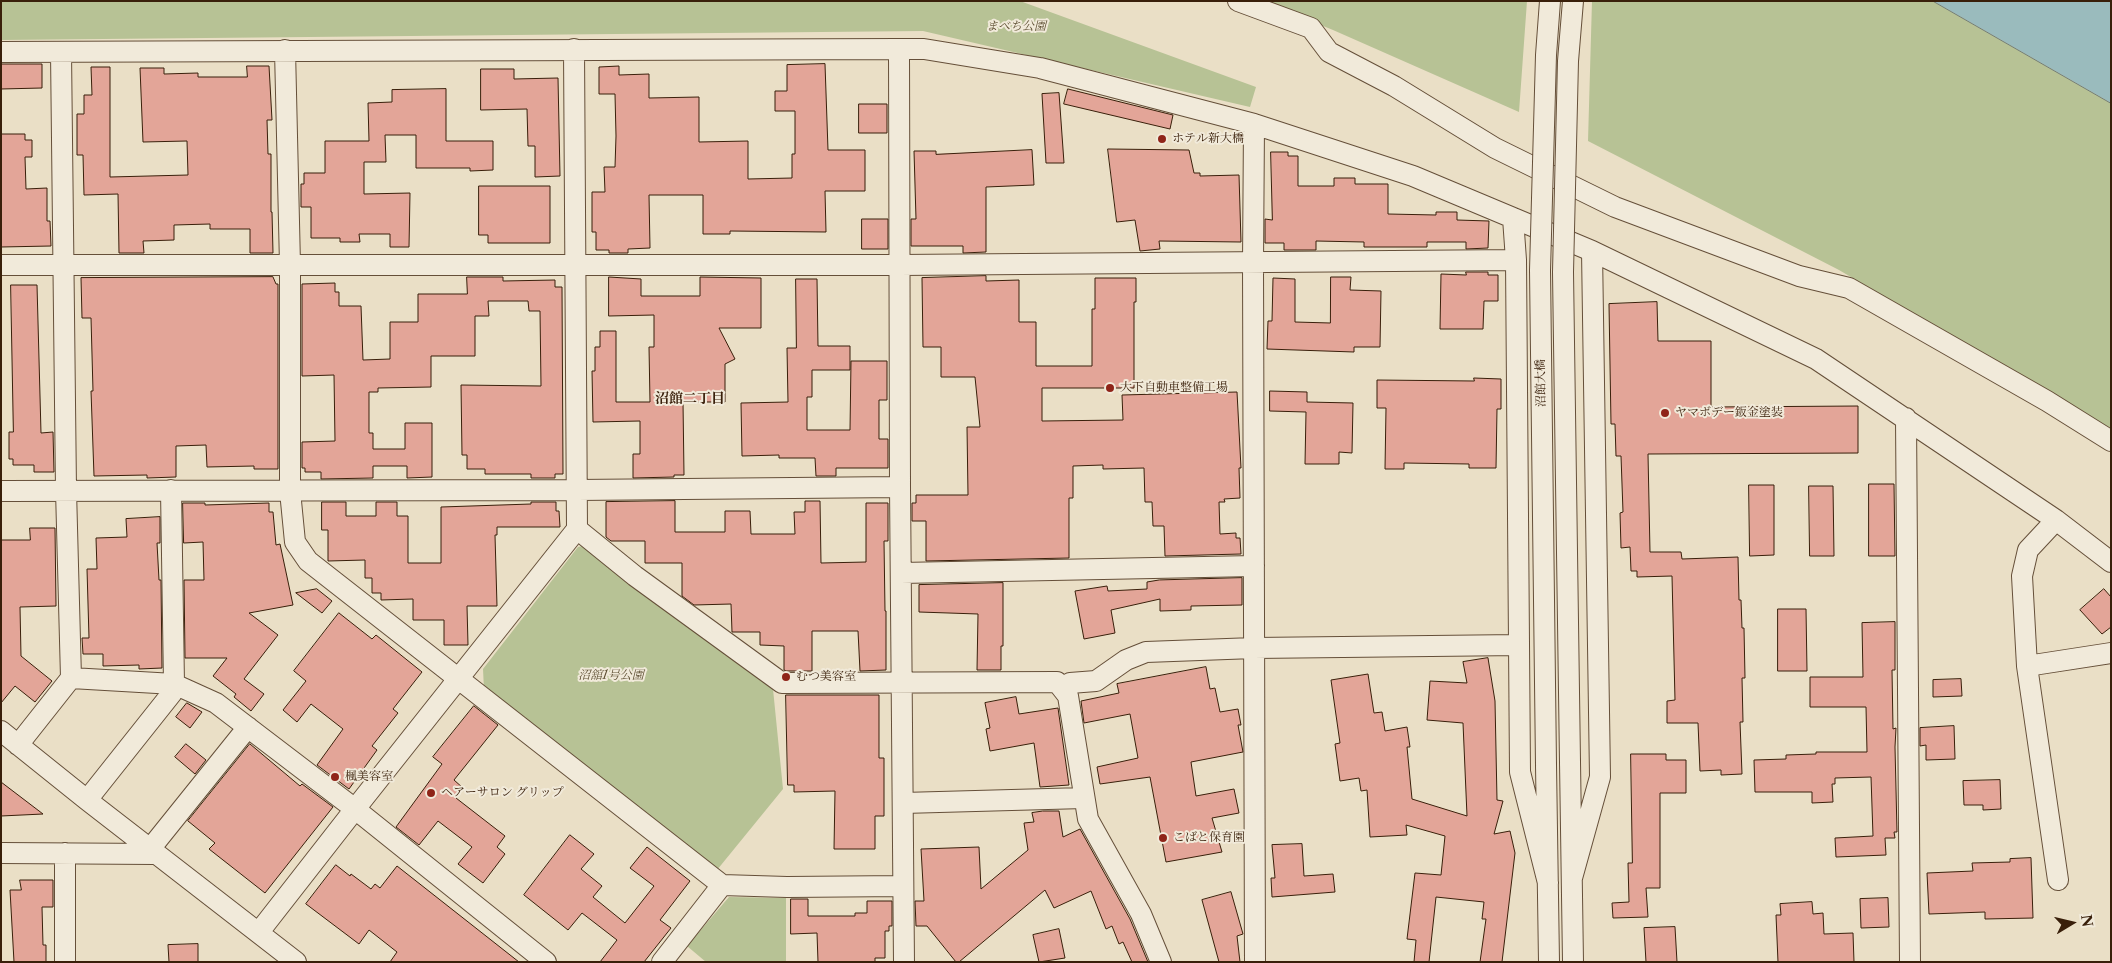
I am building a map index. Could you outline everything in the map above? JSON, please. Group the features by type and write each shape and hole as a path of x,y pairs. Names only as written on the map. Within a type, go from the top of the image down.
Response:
{"street":[{"path":"1238,1 1311,28 1329,52 1394,86 1495,148 1615,206 1799,276 1849,288 2047,402 2111,442"},
{"name":"沼館大橋","path":"1548,883 1540,270 1546,55 1550,1"},
{"name":"沼館大橋","path":"1573,1 1568,61 1563,272 1573,962"},
{"path":"900,48 900,487 904,962"},
{"path":"1,52 900,48 924,49 1040,68 1254,124 1413,176 1592,251 1816,359 2056,520 2111,562"},
{"path":"259,932 354,809 577,529 574,49"},
{"path":"285,50 290,265 290,491 295,542 308,561 722,885 787,887 903,886"},
{"path":"18,745 71,678 66,490 65,265 61,52"},
{"path":"1254,124 1255,962"},
{"path":"1513,218 1516,260 1520,772 1548,883 1549,962"},
{"path":"1572,878 1600,777 1592,251"},
{"path":"1,265 900,265 1516,260"},
{"path":"1906,418 1910,962"},
{"path":"1,491 577,490 900,487"},
{"path":"87,800 172,693 174,684 171,490"},
{"path":"2056,520 2028,550 2022,576 2027,666 2058,880"},
{"path":"577,529 635,576 782,683 1057,682 1068,696 1088,820 1141,914 1161,962"},
{"path":"901,573 1254,566"},
{"path":"1062,688 1070,684 1096,681 1126,660 1146,652 1254,648 1518,645"},
{"path":"2027,666 2111,653"},
{"path":"71,678 174,684 216,702 546,962"},
{"path":"153,851 248,727"},
{"path":"1,732 296,962"},
{"path":"903,803 1084,798"},
{"path":"1,853 153,851"},
{"path":"65,853 65,962"},
{"path":"662,962 722,885"}],"green space":[{"name":"まべち公園","path":"1,1 1020,1 1256,87 1250,107 923,31 1,40"},
{"path":"1262,1 1527,1 1519,112 1333,30"},
{"path":"1592,1 1933,1 2111,103 2111,431 1839,270 1588,141"},
{"name":"沼舘1号公園","path":"587,545 773,689 783,789 717,870 484,690 483,669 578,547"},
{"path":"729,897 786,898 786,962 706,962 687,946"}],"water":[{"path":"1933,1 2111,1 2111,103"}],"building":[{"path":"1,64 42,64 42,88 1,89"},
{"path":"825,64 828,150 865,150 865,191 825,191 826,232 730,231 730,234 703,234 703,195 649,195 650,248 628,249 628,253 609,253 609,250 596,250 596,232 592,232 592,192 605,192 604,167 615,167 616,136 615,94 599,94 599,67 619,66 619,75 649,74 649,98 699,97 699,142 748,141 748,179 792,178 792,154 795,154 795,111 775,111 775,91 787,91 787,65"},
{"path":"247,66 269,66 272,120 267,120 268,154 271,154 273,253 250,253 250,229 210,229 210,224 174,225 174,240 143,241 144,253 119,253 118,194 84,195 83,155 77,155 77,114 84,114 84,95 92,95 91,67 110,67 110,177 188,175 187,141 143,142 140,68 164,68 164,74 198,73 198,77 247,77"},
{"path":"481,69 514,69 514,79 558,78 560,176 535,177 535,146 528,146 527,109 481,110"},
{"path":"446,89 446,141 493,141 493,170 470,171 470,168 416,168 416,135 385,135 386,162 364,162 364,194 410,193 409,247 390,247 390,234 359,234 360,242 340,242 340,238 311,238 311,207 301,207 301,184 304,184 304,173 325,173 325,141 369,141 368,103 392,102 392,90"},
{"path":"1068,89 1173,115 1170,129 1064,104"},
{"path":"1059,93 1064,163 1046,163 1042,94"},
{"path":"859,104 887,104 887,133 859,133"},
{"path":"1,134 25,134 25,140 32,140 32,157 25,157 26,189 47,188 47,221 50,221 51,246 1,247"},
{"path":"1108,149 1189,150 1194,173 1200,173 1200,176 1239,175 1241,242 1159,241 1160,249 1140,251 1135,220 1117,222"},
{"path":"1032,150 1034,185 986,187 986,252 963,253 963,246 911,246 911,219 916,219 914,151 936,151 936,154"},
{"path":"1271,152 1288,152 1288,156 1298,156 1298,186 1334,186 1334,178 1355,178 1355,184 1388,184 1388,214 1436,215 1436,212 1457,212 1457,220 1489,221 1488,248 1466,249 1466,242 1427,242 1427,247 1364,247 1364,242 1316,241 1316,250 1284,250 1284,243 1265,243 1265,219 1272,220"},
{"path":"479,186 550,186 550,243 488,243 488,235 479,235"},
{"path":"862,219 888,219 888,249 862,249"},
{"path":"1466,272 1488,272 1488,275 1498,275 1498,301 1484,301 1483,329 1440,329 1441,274 1466,275"},
{"path":"986,276 986,281 1019,280 1019,322 1036,322 1036,366 1092,366 1092,309 1095,309 1095,278 1136,278 1136,302 1134,302 1134,388 1042,388 1042,421 1123,420 1122,395 1237,392 1241,468 1239,468 1240,498 1224,499 1225,502 1219,502 1220,534 1236,533 1236,538 1240,538 1241,554 1165,556 1164,526 1153,526 1152,502 1145,502 1144,468 1103,469 1103,465 1073,466 1073,498 1069,498 1069,558 926,561 926,521 912,521 912,503 916,503 916,495 968,495 967,427 980,427 975,377 941,377 941,347 923,347 922,278"},
{"path":"273,277 276,284 278,284 278,469 254,469 254,466 207,467 206,445 176,446 176,477 147,478 147,475 94,476 91,318 82,318 81,278"},
{"path":"467,277 503,277 503,281 555,280 555,287 562,287 563,474 555,474 555,478 531,478 531,474 485,474 485,469 467,469 467,455 462,455 461,385 541,386 540,311 529,311 528,301 488,301 489,316 475,316 475,356 431,356 431,387 378,388 378,392 369,392 369,433 373,433 373,449 405,449 405,423 432,423 432,477 407,478 407,466 373,466 373,478 321,479 321,472 305,472 305,468 302,468 302,442 335,441 334,375 302,376 302,284 335,283 335,292 339,292 339,306 361,306 363,360 390,359 390,322 418,322 418,294 467,294"},
{"path":"609,277 641,279 641,296 700,296 700,277 761,278 761,328 719,328 735,359 725,364 725,402 683,402 684,475 633,478 633,454 640,454 640,421 593,422 592,371 595,371 595,347 600,347 600,331 616,331 616,402 650,402 649,347 654,347 654,315 609,316"},
{"path":"1331,277 1351,277 1350,290 1381,291 1380,347 1354,347 1354,352 1267,349 1268,321 1272,321 1273,278 1295,279 1295,322 1330,323"},
{"path":"796,279 817,279 818,346 850,346 850,370 812,370 812,397 807,397 807,430 850,430 851,361 887,361 887,400 879,400 879,439 888,439 888,468 836,468 836,476 816,476 815,458 779,458 779,455 742,456 741,403 788,402 787,348 796,348"},
{"path":"11,285 37,285 41,433 53,432 54,472 34,472 34,465 13,465 13,459 9,459 9,432 13,432"},
{"path":"1657,302 1658,341 1711,341 1711,407 1858,406 1858,453 1648,454 1650,552 1681,552 1682,559 1738,557 1739,600 1741,600 1742,628 1744,628 1745,678 1742,678 1743,722 1740,722 1742,774 1721,775 1721,770 1700,771 1698,723 1667,723 1667,701 1675,700 1672,576 1637,577 1637,571 1631,571 1630,547 1621,548 1620,513 1623,512 1621,456 1616,456 1615,424 1611,424 1609,304"},
{"path":"1474,378 1501,379 1501,409 1497,409 1496,468 1469,468 1469,464 1404,463 1404,469 1385,469 1386,408 1377,408 1377,380 1474,381"},
{"path":"1270,391 1307,392 1307,402 1353,403 1352,453 1339,452 1339,464 1305,464 1306,412 1270,411"},
{"path":"1869,484 1894,484 1895,556 1869,556"},
{"path":"1749,485 1774,485 1774,555 1750,556"},
{"path":"1809,486 1833,486 1834,556 1810,556"},
{"path":"675,501 675,532 725,532 725,511 750,511 751,534 795,534 794,512 805,512 805,501 820,501 821,563 866,562 866,503 888,503 888,541 884,541 886,670 860,671 858,631 812,631 812,671 786,671 784,670 784,646 760,645 760,632 732,632 731,604 694,605 682,596 682,563 645,563 645,541 611,541 606,537 606,502"},
{"path":"322,502 346,502 346,516 376,516 376,502 397,502 397,516 408,516 408,563 441,563 441,507 556,502 556,511 559,511 560,527 497,527 497,535 495,535 497,606 467,606 468,645 444,645 444,620 413,620 413,599 381,600 381,593 372,593 372,578 365,578 365,560 328,561 328,530 322,530"},
{"path":"183,503 205,503 205,505 269,503 269,512 273,512 276,545 280,544 293,605 249,613 278,635 244,679 264,694 251,711 234,697 236,694 213,676 227,658 185,658 184,580 204,580 203,542 184,543"},
{"path":"160,517 160,543 157,543 159,580 161,580 162,668 139,669 139,665 103,666 103,654 83,654 82,638 89,638 87,569 97,569 96,538 127,537 126,519"},
{"path":"30,528 55,528 56,606 20,607 21,656 52,681 35,702 15,686 1,703 1,540 30,540"},
{"path":"1242,578 1242,605 1191,606 1191,610 1160,611 1160,599 1111,610 1115,633 1084,639 1075,591 1107,586 1108,591 1147,589 1147,582 1159,580"},
{"path":"1003,583 1001,670 977,670 978,614 919,612 919,585"},
{"path":"317,589 332,601 322,613 296,593"},
{"path":"2104,589 2111,597 2111,627 2102,634 2080,610"},
{"path":"1778,609 1806,609 1807,671 1778,671"},
{"path":"339,613 372,639 376,635 422,672 393,709 398,713 372,746 377,750 349,789 317,765 343,729 311,704 297,722 283,710 306,681 294,671"},
{"path":"1895,622 1895,670 1892,670 1893,729 1896,728 1897,832 1894,832 1895,838 1885,838 1886,855 1836,857 1835,838 1873,836 1871,777 1835,778 1835,784 1832,784 1833,802 1812,803 1812,792 1755,792 1754,760 1786,759 1786,755 1816,754 1816,752 1867,752 1866,707 1810,707 1810,677 1863,677 1862,623"},
{"path":"1488,658 1495,701 1497,800 1503,801 1494,834 1510,831 1515,853 1502,962 1480,962 1486,919 1482,919 1484,902 1436,897 1429,962 1414,962 1416,940 1407,939 1415,873 1441,875 1445,836 1406,825 1407,835 1370,837 1367,790 1361,791 1359,778 1340,781 1335,744 1340,743 1331,680 1368,674 1374,713 1382,712 1385,731 1407,727 1410,747 1407,747 1412,799 1467,816 1463,723 1427,720 1430,681 1467,683 1463,662"},
{"path":"1206,667 1210,689 1215,688 1220,712 1238,709 1241,725 1238,725 1243,752 1191,762 1196,796 1234,789 1239,813 1212,818 1222,852 1166,862 1150,777 1100,784 1097,767 1138,758 1130,714 1084,723 1081,701 1119,693 1117,684"},
{"path":"1961,679 1962,696 1933,697 1933,680"},
{"path":"786,695 879,695 879,758 884,758 884,816 875,816 875,849 834,849 835,791 794,792 794,785 788,785"},
{"path":"1016,697 1019,714 1058,708 1069,785 1040,787 1034,743 990,751 986,729 990,728 985,703"},
{"path":"187,703 202,712 190,728 176,717"},
{"path":"474,706 498,725 454,780 463,788 456,798 505,836 497,847 505,854 483,883 458,864 472,847 438,821 419,845 396,827 442,764 433,757"},
{"path":"1954,726 1955,759 1926,760 1926,745 1920,746 1920,728"},
{"path":"186,744 206,760 195,774 175,757"},
{"path":"250,744 300,786 302,784 333,807 265,893 209,849 215,843 188,821"},
{"path":"1631,754 1666,754 1666,760 1686,760 1686,793 1660,793 1660,888 1646,888 1648,917 1613,918 1612,903 1629,902 1628,863 1632,863"},
{"path":"2000,780 2001,809 1983,810 1983,805 1964,805 1963,781"},
{"path":"1,782 43,814 1,816"},
{"path":"1059,811 1063,837 1080,829 1130,919 1148,962 1132,962 1123,942 1119,944 1112,926 1106,929 1091,891 1054,908 1045,890 959,962 956,962 927,926 916,926 915,901 924,901 921,849 979,847 981,889 1028,850 1024,823 1034,822 1032,813"},
{"path":"570,835 594,854 581,869 602,886 593,897 625,923 654,886 630,868 647,847 690,881 660,920 671,928 644,962 600,962 617,940 582,913 568,930 524,895"},
{"path":"1302,844 1304,876 1333,874 1335,892 1272,897 1271,878 1275,878 1272,845"},
{"path":"2031,858 2033,918 1985,919 1985,912 1929,914 1927,873 1973,871 1972,863 2010,862 2010,859"},
{"path":"336,865 371,889 375,884 380,888 397,866 519,962 390,962 397,952 369,930 359,944 306,904"},
{"path":"20,880 53,880 53,907 42,907 43,945 46,945 46,962 14,962 10,890 21,890"},
{"path":"1231,892 1243,934 1237,936 1240,962 1219,962 1202,900"},
{"path":"1888,898 1889,927 1861,928 1860,899"},
{"path":"791,899 808,899 808,916 855,916 855,913 867,913 867,901 892,901 892,926 889,926 889,931 885,931 885,958 875,958 875,962 818,962 817,933 791,934"},
{"path":"1812,902 1813,914 1823,913 1824,934 1853,933 1854,962 1778,962 1776,915 1781,915 1780,904"},
{"path":"1675,927 1677,962 1646,962 1644,928"},
{"path":"1059,929 1065,958 1039,962 1033,935"},
{"path":"198,944 198,962 169,962 168,945"}],"place":[{"name":"ホテル新大橋","path":"1162,139"},
{"name":"大下自動車整備工場","path":"1110,388"},
{"name":"ヤマボデー鈑金塗装","path":"1665,413"},
{"name":"むつ美容室","path":"786,677"},
{"name":"楓美容室","path":"335,777"},
{"name":"ヘアーサロン グリップ","path":"431,793"},
{"name":"こばと保育園","path":"1163,838"}],"district":[{"name":"沼館二丁目","path":"690,399"}]}
